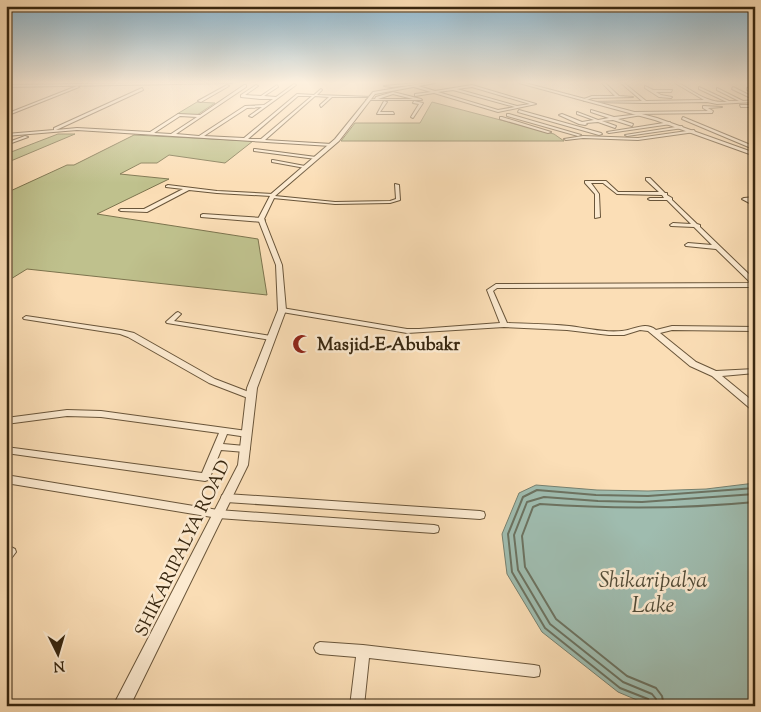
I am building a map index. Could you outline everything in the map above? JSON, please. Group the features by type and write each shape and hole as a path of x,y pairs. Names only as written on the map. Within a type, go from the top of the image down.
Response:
{"street":[{"path":"6,144 50,130 81,116"},
{"path":"150,134 176,116"},
{"path":"172,135 200,116"},
{"path":"200,136 231,116"},
{"path":"245,138 271,116"},
{"path":"262,140 289,116"},
{"path":"203,216 262,220 273,196 331,145 357,116"},
{"path":"516,116 584,137"},
{"path":"542,116 611,138"},
{"path":"563,116 596,129"},
{"path":"587,116 615,127"},
{"path":"609,116 632,125"},
{"path":"580,123 626,116"},
{"path":"647,116 694,131 755,155"},
{"path":"660,120 691,117"},
{"path":"501,118 549,132"},
{"path":"683,118 752,147"},
{"path":"528,126 554,120"},
{"path":"609,132 670,123"},
{"path":"624,136 682,127"},
{"path":"50,130 77,129 245,138 331,145"},
{"path":"566,139 584,137 638,139 694,131"},
{"path":"6,135 34,134"},
{"path":"255,150 316,158"},
{"path":"273,161 305,167"},
{"path":"648,179 755,284"},
{"path":"597,217 597,194 586,183 588,182 606,183 615,193 665,194"},
{"path":"168,186 335,203 390,202 398,200 398,185"},
{"path":"121,210 145,212 187,189"},
{"path":"755,198 744,199 755,206"},
{"path":"650,199 670,199"},
{"name":"SHIKARIPALYA ROAD","path":"121,706 243,464 252,388 282,310 279,265 262,220"},
{"path":"673,226 698,226"},
{"path":"688,245 718,247"},
{"path":"504,325 490,290 492,287 755,284"},
{"path":"282,310 407,331 504,325 567,328 609,333 624,333 647,328 656,332 693,364 715,374 755,408"},
{"path":"178,314 169,322 271,338"},
{"path":"26,318 121,332 212,381 251,396"},
{"path":"656,332 672,328 755,329"},
{"path":"715,374 755,371"},
{"path":"6,421 67,413 101,414 247,434"},
{"path":"6,450 206,477 224,431"},
{"path":"218,447 245,449"},
{"path":"6,479 218,514 434,529"},
{"path":"226,498 480,515"},
{"path":"320,648 363,651 534,671"},
{"path":"356,706 363,651"}],"green space":[{"path":"424,116 486,116 554,134 564,141 341,141 355,123 420,123"},
{"path":"58,134 75,134 6,163 6,154"},
{"path":"134,135 253,141 225,163 169,155 157,163 141,163 120,174 169,179 97,214 258,239 267,295 27,269 6,282 6,193 67,165 74,165"}],"water":[{"name":"Shikaripalya Lake","path":"755,483 755,706 651,706 618,692 542,632 507,574 502,534 519,493 536,485 597,490 648,491 706,489"}],"place":[{"name":"Masjid-E-Abubakr","path":"302,344"}]}
